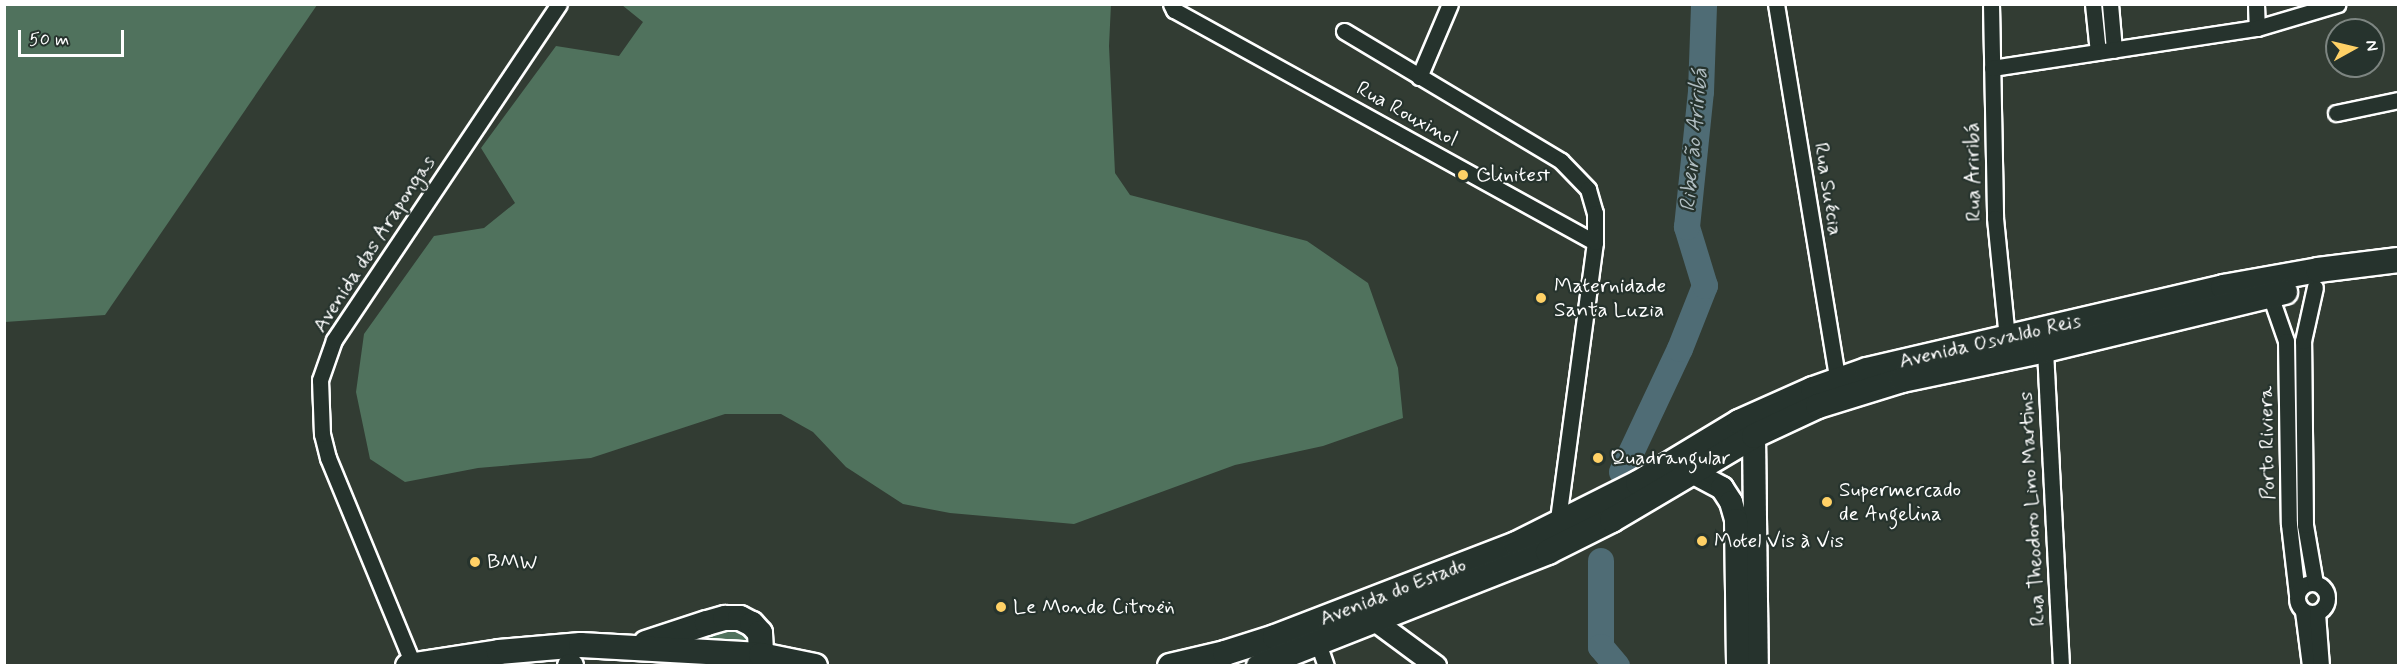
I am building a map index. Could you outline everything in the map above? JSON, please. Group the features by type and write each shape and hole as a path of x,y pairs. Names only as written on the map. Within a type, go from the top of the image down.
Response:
{"main road":[{"name":"Avenida Osvaldo Reis","path":"1610,509 1739,422 1838,381 1898,362 2223,287 2398,260"},
{"name":"Avenida Osvaldo Reis","path":"1610,509 1692,472 1754,436 1818,406 1869,389 1944,370 2045,350 2270,295 2398,276"},
{"path":"1748,657 1746,520 1754,436"},
{"path":"1692,472 1722,488 1746,520"},
{"name":"Avenida do Estado","path":"1170,666 1225,653 1275,637 1482,558 1557,525 1610,509"},
{"name":"Avenida do Estado","path":"1259,666 1322,654 1375,621 1516,566 1610,509"},
{"path":"636,646 707,623 740,618 752,624 760,633 757,660"},
{"path":"411,665 546,646 636,646 815,666"}],"street":[{"name":"Avenida das Arapongas","path":"411,665 328,458 321,417 320,380 334,340 559,4"},
{"name":"Rua Rouxinol","path":"1171,4 1174,10 1595,242"},
{"path":"1419,76 1450,4"},
{"name":"Rua Suécia","path":"1776,4 1838,381"},
{"name":"Rua Ariribá","path":"1991,4 1995,218 2007,338"},
{"path":"2093,4 2098,52"},
{"path":"2110,4 2114,50"},
{"path":"2256,4 2258,28"},
{"path":"1992,68 2258,28 2338,4"},
{"path":"1344,31 1561,161 1582,180 1588,189 1595,213 1595,242 1557,525"},
{"path":"2336,113 2398,100"},
{"name":"Porto Riviera","path":"2297,594 2291,551 2296,498 2304,471 2303,341 2315,287"},
{"name":"Porto Riviera","path":"2270,295 2286,341 2288,471 2315,583"},
{"path":"2286,341 2303,341"},
{"name":"Rua Theodoro Lino Martins","path":"2045,350 2061,666"},
{"path":"2288,471 2304,471"},
{"path":"2310,612 2325,608 2327,598 2324,589 2315,583 2302,586 2297,594 2297,603 2310,612 2321,666"},
{"path":"2310,612 2310,666"},
{"path":"1375,621 1436,666"}],"green space":[{"path":"5,4 317,5 105,315 5,322"},
{"path":"1111,4 1109,46 1115,173 1130,195 1307,241 1368,283 1398,368 1403,418 1323,446 1235,465 1074,524 950,513 903,504 846,467 813,432 781,414 725,414 591,458 478,468 405,482 370,459 356,392 364,334 434,236 484,228 515,203 481,148 556,46 619,56 643,22 622,5"},
{"path":"715,626 746,627 754,647 682,639"}],"waterway":[{"name":"Ribeirão Ariribá","path":"1622,472 1680,349 1705,286 1687,227 1701,92 1704,4"},
{"name":"Ribeirão Ariribá","path":"1601,561 1601,647 1617,666"}],"place":[{"name":"Clinitest","path":"1463,175"},
{"name":"Maternidade Santa Luzia","path":"1541,298"},
{"name":"Quadrangular","path":"1598,458"},
{"name":"Supermercado de Angelina","path":"1827,502"},
{"name":"Motel Vis à Vis","path":"1702,541"},
{"name":"BMW","path":"475,562"},
{"name":"Le Monde Citroën","path":"1001,607"}]}
